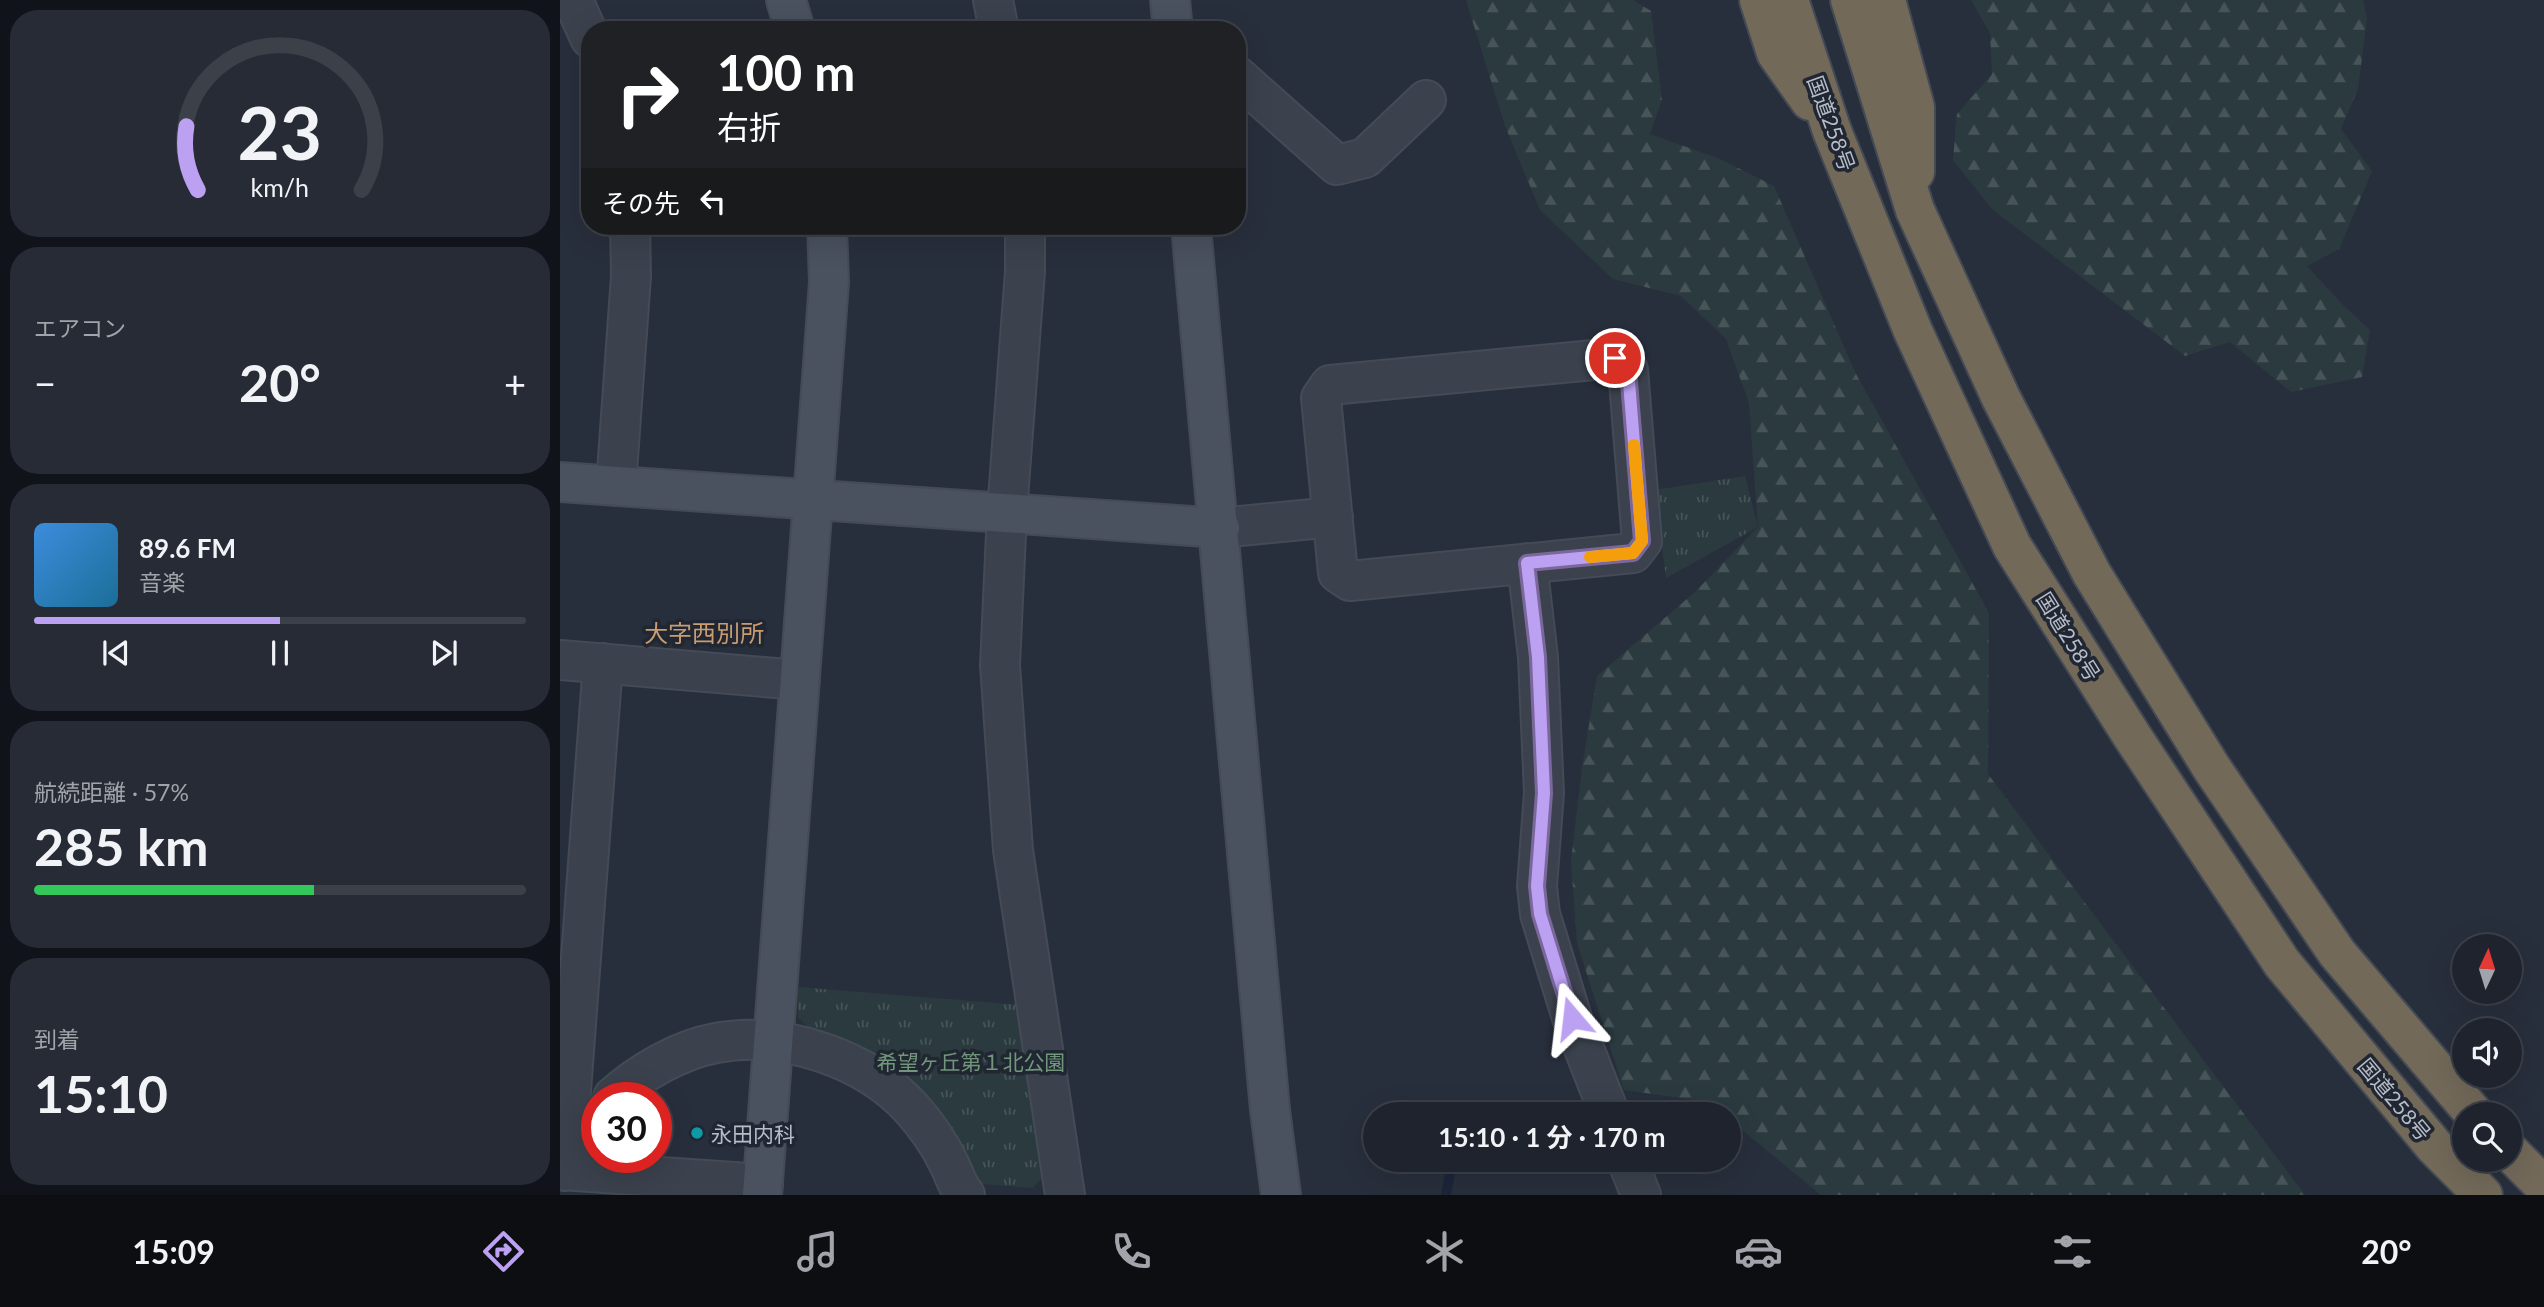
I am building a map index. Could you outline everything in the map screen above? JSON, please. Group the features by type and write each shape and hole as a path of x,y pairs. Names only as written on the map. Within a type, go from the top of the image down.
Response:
{"highway":[{"path":"1759,0 1776,54 1832,131"},
{"name":"国道258号","path":"1789,0 1832,131 1913,331 2012,546 2132,736 2282,963 2435,1147 2483,1195"},
{"path":"1850,0 1914,210 2001,398 2092,574 2211,767 2337,953 2464,1102"},
{"path":"1886,0 1915,107 1914,210"},
{"path":"2522,1164 2544,1186"}],"street":[{"path":"573,0 582,21"},
{"path":"786,0 792,21"},
{"path":"993,0 997,21"},
{"path":"1170,0 1172,21"},
{"path":"1246,84 1337,165 1365,158 1426,100"},
{"path":"616,486 631,276 630,235"},
{"path":"563,1170 762,1190 775,1043 811,501 829,282 827,235"},
{"path":"1025,235 1000,665 1009,810 1023,924 1065,1195"},
{"path":"1192,235 1269,1097 1281,1195"},
{"path":"1615,358 1628,370 1642,541 1633,553 1527,563 1350,582 1338,573 1321,398 1330,385 1615,358"},
{"path":"560,481 811,501 1220,528 1333,517"},
{"path":"1527,563 1538,657 1544,793 1537,873 1540,914 1572,1018 1605,1102"},
{"path":"560,660 800,680"},
{"path":"563,1170 603,663"},
{"path":"634,1082 654,1068 717,1043 775,1043 809,1048 873,1077 895,1092 938,1144 965,1195"},
{"path":"563,1170 581,1137"},
{"path":"1632,1172 1641,1195"}],"green space":[{"path":"1466,0 1633,0 1651,11 1662,100 1650,134 1720,159 1774,186 1855,372 1989,613 1988,774 2305,1195 1821,1195 1741,1129 1741,1102 1709,1102 1624,1090 1577,943 1571,861 1597,676 1695,592 1758,527 1749,403 1726,339 1681,296 1613,279 1540,210 1505,126"},
{"path":"1971,0 2363,0 2367,18 2358,89 2341,129 2372,171 2339,249 2307,266 2370,330 2362,377 2291,392 2230,342 2185,356 1993,210 1953,160 1957,114 1992,74 1990,33"},
{"path":"1745,476 1758,527 1666,578 1655,490"},
{"name":"希望ヶ丘第１北公園","path":"797,987 1022,1005 1048,1171 1033,1188 982,1184 812,1032 798,1017"}],"waterway":[{"path":"1446,1195 1450,1172"}],"slow traffic":[{"path":"1590,557 1633,553 1642,541 1634,445"}],"place":[{"name":"永田内科","path":"697,1133"}],"district":[{"name":"大字西別所","path":"704,632"}],"route":[{"path":"1572,1018 1540,914 1537,886 1544,793 1538,657 1527,563 1633,553 1642,541 1628,370 1615,358"}]}
